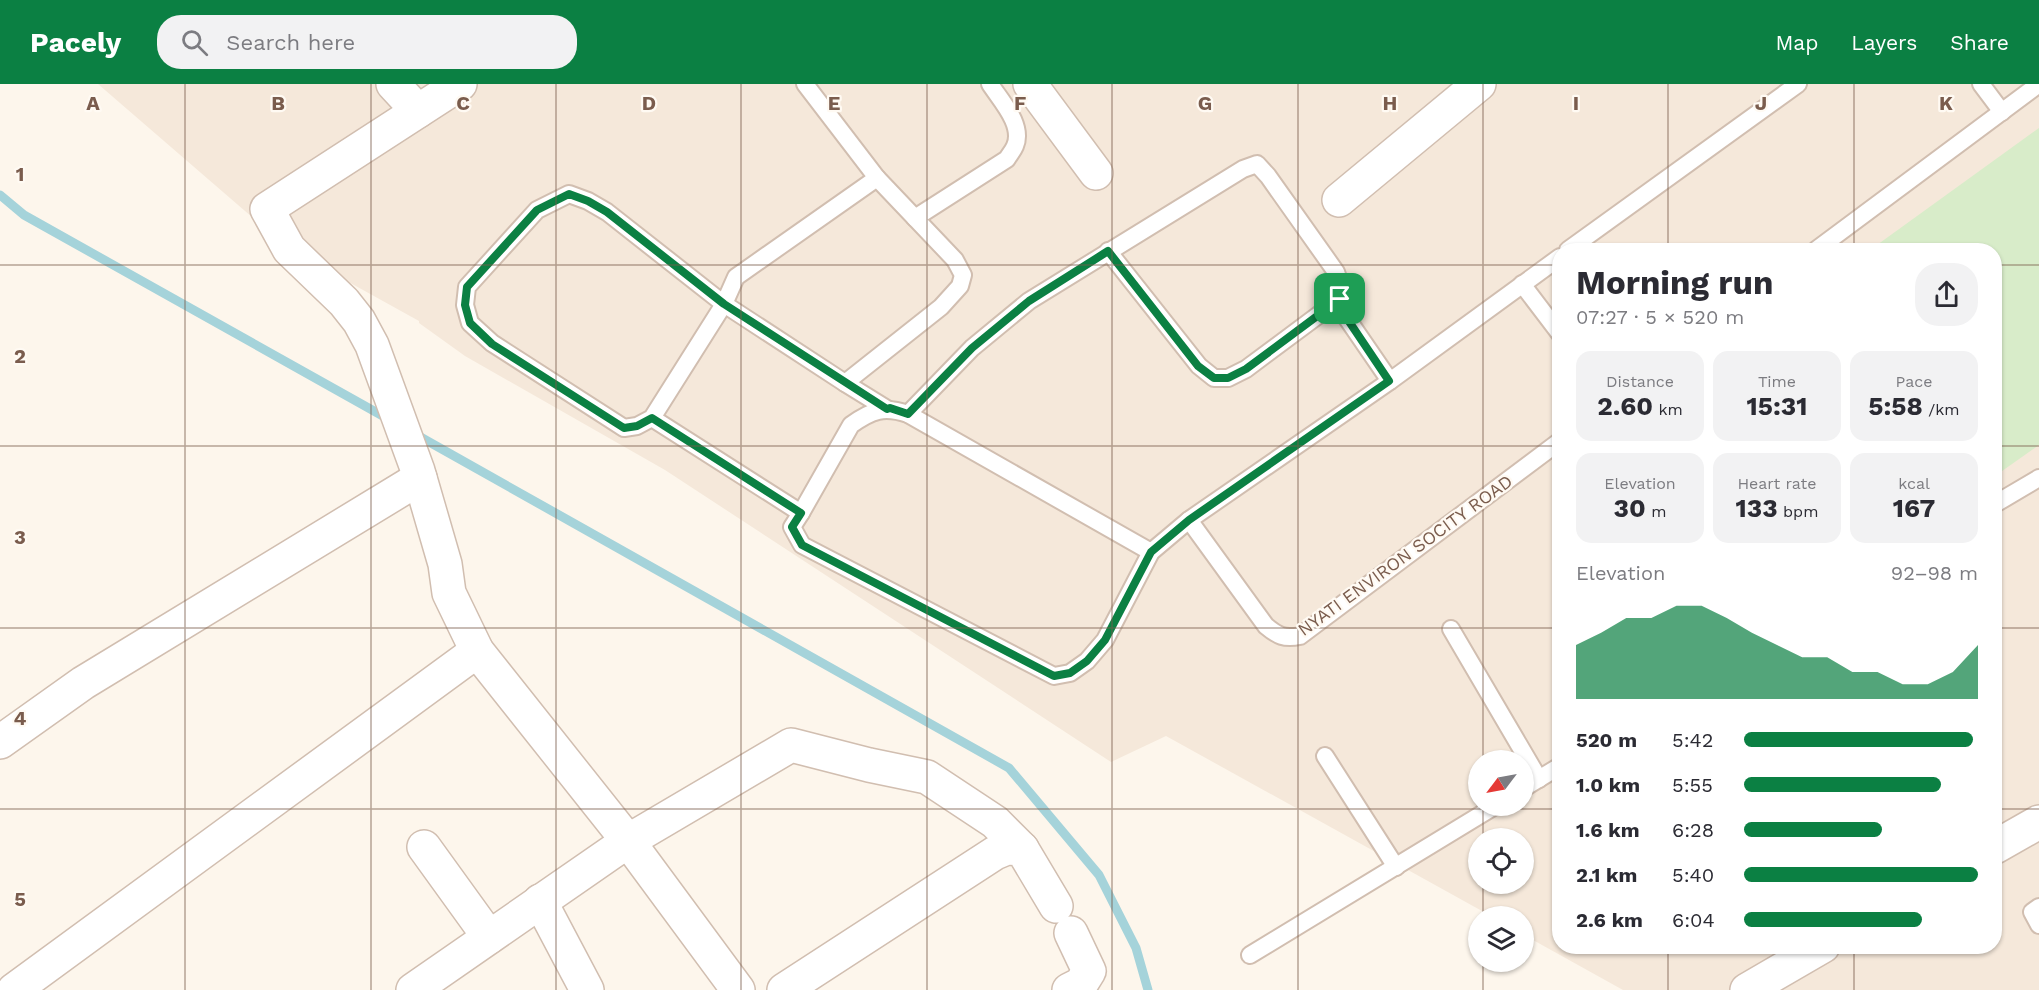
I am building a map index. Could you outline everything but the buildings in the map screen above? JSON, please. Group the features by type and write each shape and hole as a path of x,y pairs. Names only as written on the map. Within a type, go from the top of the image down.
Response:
{"street":[{"path":"393,84 418,111"},
{"path":"460,84 267,209 289,249 344,302 359,321 372,345 419,474 445,564 449,593 477,651 628,840 738,990"},
{"path":"1030,84 1096,173"},
{"path":"1339,200 1479,84"},
{"path":"0,742 83,683 419,474"},
{"path":"14,990 477,651"},
{"path":"413,990 628,840 791,745 927,777 995,822 1022,849 1063,919 1089,971 1081,984 1069,990"},
{"path":"2002,843 2039,822"},
{"path":"424,847 489,937"},
{"path":"784,990 995,853 1007,848 1022,849"},
{"path":"540,902 587,990"},
{"path":"1747,990 1809,954"}],"lane":[{"path":"805,84 877,178 955,260 963,275 960,286 941,307 845,383"},
{"path":"915,218 1006,159 1015,146 1017,132 1011,117 990,84"},
{"path":"1578,243 1797,84"},
{"path":"1981,84 2002,112"},
{"path":"1825,243 2039,84"},
{"path":"908,414 972,348 1029,301 1243,169 1257,164 1336,272 1341,286 1340,299 1344,314 1389,381"},
{"path":"877,178 736,278 724,304 652,418 637,426 624,428 492,344 470,323 465,305 467,287 537,210 569,194 588,201 607,212 724,304 887,409"},
{"path":"1108,251 1198,366 1214,378 1228,378 1246,369 1340,299"},
{"path":"1151,552 908,414 890,408 865,415 851,425 792,527 802,545 1054,676 1070,673 1087,661 1105,640 1151,552 1189,520 1389,381 1552,263"},
{"path":"1522,284 1552,323"},
{"path":"652,418 801,513"},
{"name":"NYATI ENVIRON SOCITY ROAD","path":"1189,520 1266,626 1278,636 1288,638 1300,636 1552,447"},
{"path":"2002,500 2039,478"},
{"path":"1451,629 1539,779"},
{"path":"1324,756 1396,867"},
{"path":"1534,782 1552,771"},
{"path":"1250,955 1480,816"},
{"path":"2039,907 2032,912 2039,925"}],"shaded area":[{"path":"98,84 2039,84 2039,990 1623,990 1558,954 2002,954 2002,243 1552,243 1552,951 1534,941 1534,906 1473,906 1166,736 1111,762 665,470 465,356 419,323 289,249"}],"green space":[{"path":"2039,128 2039,445 2002,471 2002,243 1880,243"}],"waterway":[{"path":"0,195 24,215 390,420"},
{"path":"415,434 1009,768 1099,875 1136,948 1148,990"}],"route":[{"path":"569,194 588,201 607,212 724,304 845,383 887,409 908,414 972,348 1029,301 1108,251 1198,366 1214,378 1228,378 1246,369 1340,299 1344,314 1389,381 1189,520 1151,552 1105,640 1087,661 1070,673 1054,676 802,545 792,527 801,513 652,418 637,426 624,428 492,344 470,323 465,305 467,287 537,210 569,194"}]}
